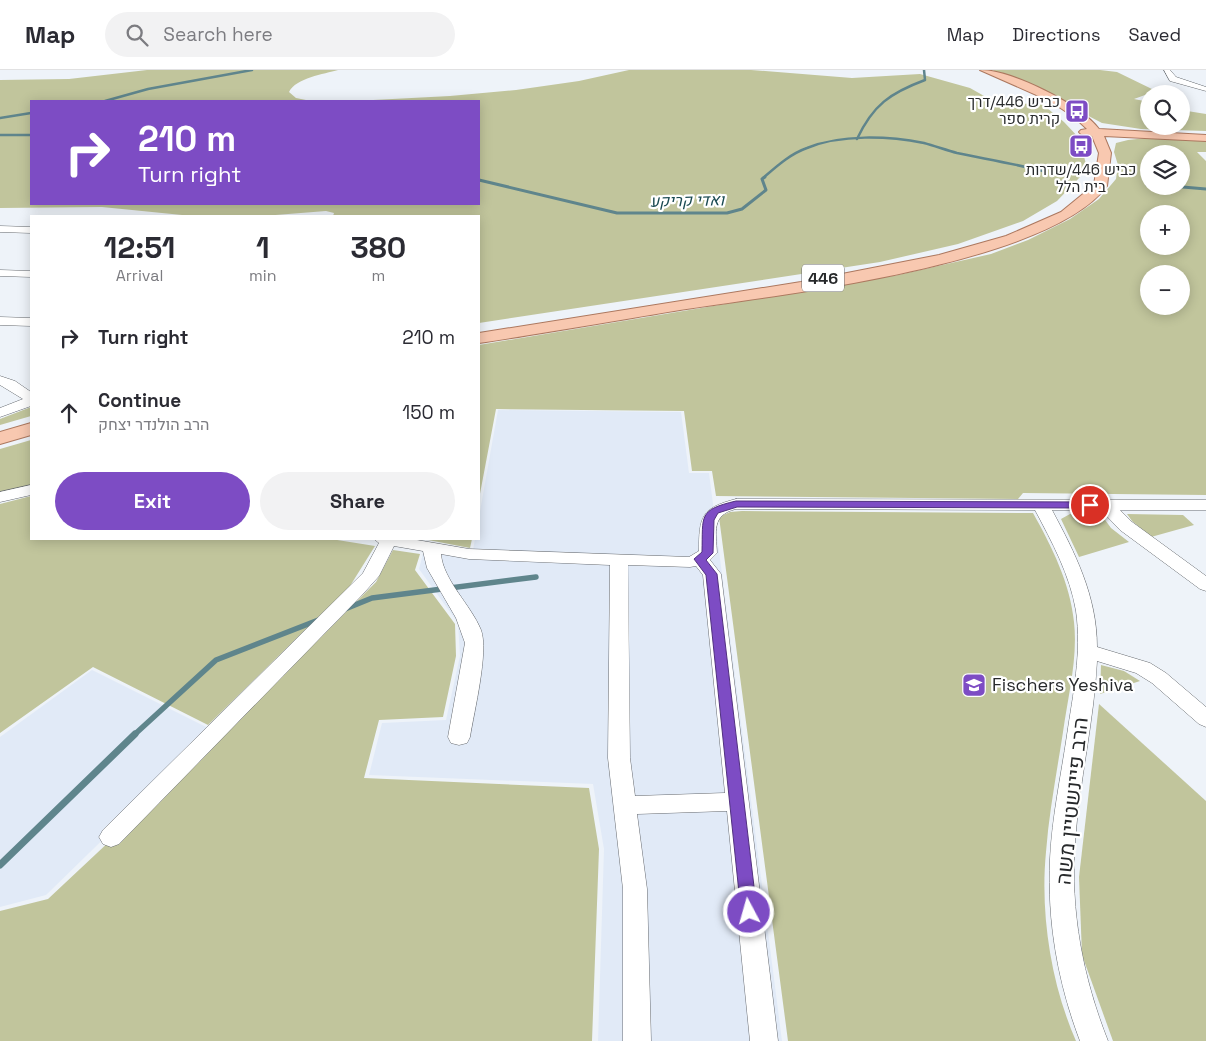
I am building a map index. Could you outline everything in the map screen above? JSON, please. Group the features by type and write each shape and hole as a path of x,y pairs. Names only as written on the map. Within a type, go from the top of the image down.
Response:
{"main road":[{"name":"446","path":"480,333 839,275 924,259 1004,236 1057,213 1082,196 1088,189 1099,167 1089,128 1039,99 976,70"},
{"name":"446","path":"480,338 845,279 930,262 991,246 1065,216 1091,198 1106,174 1107,158 1104,149 1089,128 1035,91 986,70"},
{"path":"1089,128 1206,134"},
{"path":"1089,128 1206,138"},
{"path":"1104,149 1108,142 1114,138 1166,136"},
{"path":"0,432 30,423"},
{"path":"0,438 30,429"}],"street":[{"path":"1167,70 1176,71 1182,79 1206,88"},
{"path":"1167,70 1173,79 1206,88"},
{"path":"0,229 30,230"},
{"path":"0,273 30,274"},
{"path":"0,321 30,322"},
{"path":"0,380 10,384 30,398"},
{"path":"0,413 30,399"},
{"path":"0,497 30,490"},
{"path":"391,540 432,548 497,556 690,562 700,559 708,553 708,520 714,511 736,504 1206,505"},
{"name":"הרב פיינשטיין משה","path":"1041,505 1076,578 1087,624 1087,652 1062,857 1062,893 1065,938 1087,1025 1094,1041"},
{"path":"1106,505 1126,526 1206,585"},
{"path":"112,837 370,576 386,540"},
{"path":"432,548 432,561 465,612 474,631 475,643 459,737"},
{"path":"700,559 712,574 764,1041"},
{"path":"619,560 619,758 636,889 637,1041"},
{"path":"1087,652 1143,668 1159,678 1206,719"},
{"path":"625,805 737,802"}],"shaded area":[{"path":"498,410 681,412 689,473 709,473 782,1041 598,1041 604,849 593,784 369,775 382,723 446,720 460,656 458,623 419,569 426,542 473,550 475,540 480,540 480,511"},
{"path":"92,670 214,731 46,895 0,907 0,737"}],"green space":[{"path":"147,70 338,70 304,80 289,92 296,98 306,100 30,100 30,205 480,205 480,100 373,100 516,90 579,81 629,70 751,70 852,78 920,74 970,88 993,101 1019,104 1041,103 1064,122 1079,138 1086,164 1080,177 1057,201 1023,221 958,244 880,262 480,323 480,215 333,215 334,213 326,211 276,215 182,215 102,207 0,208 0,80 69,79"},
{"path":"992,70 1100,70 1117,72 1144,85 1140,85 1140,97 1134,99 1140,100 1140,129 1102,123 1023,82"},
{"path":"1190,111 1206,114 1206,131 1190,131"},
{"path":"1146,138 1206,140 1206,152 1197,152 1206,161 1206,495 1023,493 1018,499 716,496 712,471 692,471 684,411 496,409 480,494 480,345 898,275 991,254 1028,240 1070,219 1099,199 1116,179 1118,165 1114,152 1116,143 1128,140"},
{"path":"30,407 30,416 0,425 0,419"},
{"path":"30,440 30,485 0,492 0,449"},
{"path":"30,496 30,540 337,540 375,546 350,586 208,725 93,667 0,733 0,504"},
{"path":"730,512 1033,513 1047,539 1064,579 1069,593 1074,622 1074,663 1049,822 1045,900 1049,948 1054,972 1067,1019 1076,1041 788,1041 719,517"},
{"path":"1100,513 1111,528 1129,542 1079,557 1061,519 1070,514"},
{"path":"1127,514 1183,515 1194,525 1151,537 1132,521"},
{"path":"428,540 472,540 470,548"},
{"path":"393,550 420,554 415,570 455,624 456,656 443,717 379,720 364,778 589,788 599,849 592,1041 0,1041 0,911 48,899 225,733 376,582"},
{"path":"1101,665 1124,671 1140,681 1100,694"},
{"path":"1099,704 1206,801 1206,1041 1113,1041 1082,955 1079,877"}],"waterway":[{"path":"109,100 148,89 252,70"},
{"path":"858,138 869,117 892,95 925,80 924,70"},
{"path":"0,118 30,113"},
{"name":"ואדי קריקע","path":"0,135 30,135"},
{"name":"ואדי קריקע","path":"763,178 789,157 807,148 835,140 858,138"},
{"name":"ואדי קריקע","path":"858,138 895,139 924,143 957,153 1043,171"},
{"name":"ואדי קריקע","path":"480,180 617,213 727,213 742,209 766,190 762,179 765,177"},
{"name":"ואדי קריקע","path":"1190,188 1206,189"},
{"path":"345,609 372,598 536,577"},
{"path":"134,735 216,660 321,619"},
{"path":"0,865 135,734"}],"place":[{"name":"כביש 446/דרך קרית ספר","path":"1077,111"},
{"name":"כביש 446/שדרות בית הלל","path":"1081,146"},
{"name":"Fischers Yeshiva","path":"974,685"}],"route":[{"path":"749,912 712,574 700,559 708,553 708,520 714,511 736,504 1090,505"}]}
